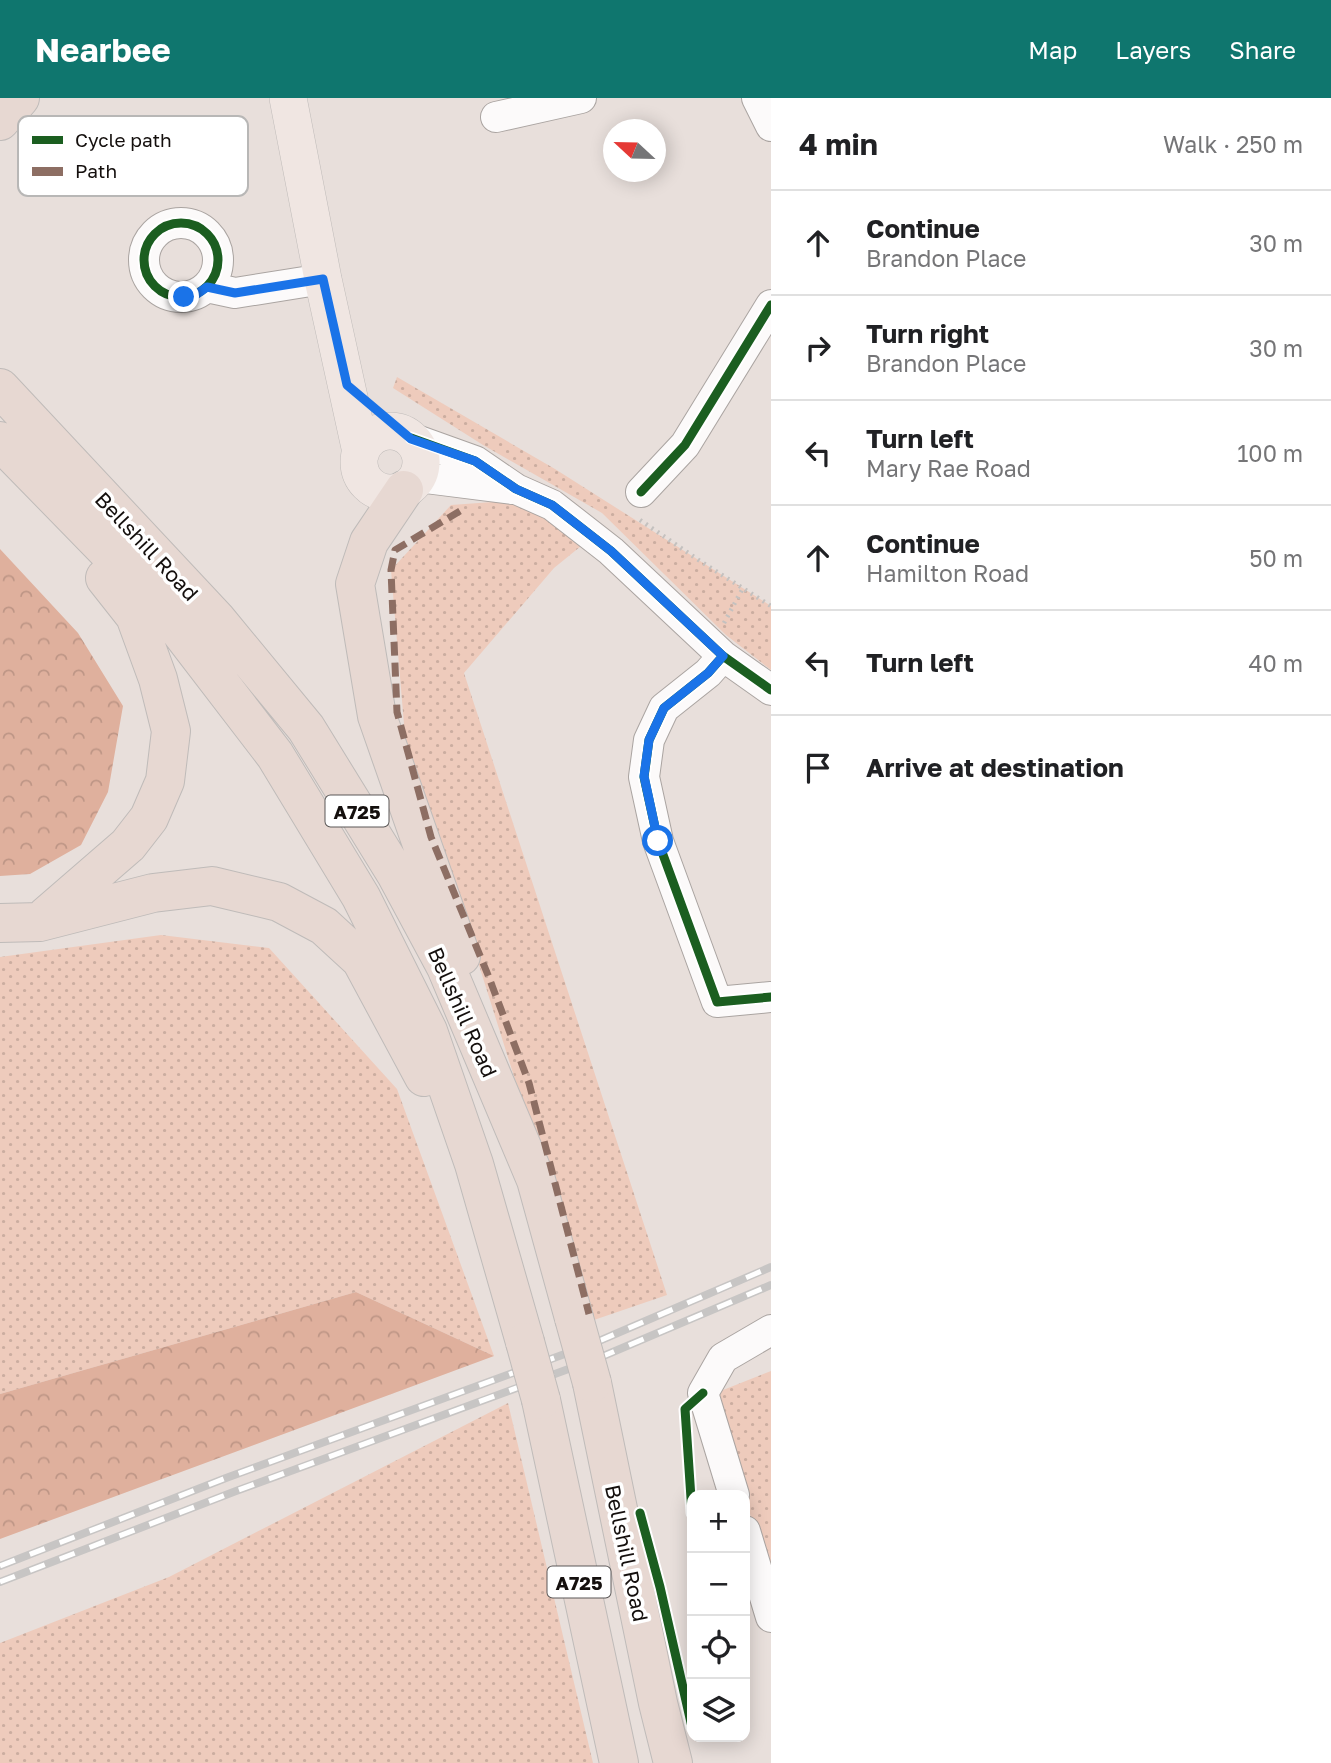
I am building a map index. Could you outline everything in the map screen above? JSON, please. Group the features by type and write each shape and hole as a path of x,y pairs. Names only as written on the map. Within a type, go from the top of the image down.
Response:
{"highway":[{"path":"0,121 20,98"},
{"name":"Bellshill Road","path":"0,388 217,620 306,728 396,874 446,967 536,1180 592,1384 658,1703 674,1763"},
{"path":"0,441 135,616 158,679 170,731 165,781 149,818 128,845 40,922"},
{"name":"Bellshill Road","path":"0,441 160,605 275,755 361,897 428,1031 474,1164 541,1400 620,1763"},
{"path":"411,483 369,542 355,583 361,631 377,716 420,834 536,1180"},
{"path":"0,923 40,922 153,892 212,886 279,902 324,926 361,960 403,1041 474,1164"}],"main road":[{"path":"288,98 323,279 347,385 360,452 361,472 374,488 383,492 411,483 420,454 407,436 347,385"},
{"path":"360,452 373,436 393,431 407,436"}],"street":[{"path":"496,117 581,98"},
{"path":"757,98 771,126"},
{"path":"207,287 235,293 323,279"},
{"path":"640,506 685,445 768,314"},
{"path":"407,436 475,461 516,489 552,505 601,544 718,651 771,690"},
{"path":"411,483 516,489"},
{"path":"718,651 708,673 664,708 649,740 644,776 658,841 717,1002 771,997"},
{"path":"732,1490 703,1393 723,1358 771,1330"},
{"path":"750,1548 771,1617"}],"path":[{"path":"640,506 743,588 771,606"},
{"path":"718,651 743,588"}],"shaded area":[{"path":"397,377 555,469 771,606 771,670 726,635 602,513 483,445 393,388"},
{"path":"520,500 586,542 554,568 464,673 667,1295 591,1321 461,908 406,748 391,570 451,505"},
{"path":"161,935 269,948 397,1089 494,1356 356,1292 0,1394 0,957"},
{"path":"771,1371 771,1594 750,1514 750,1490 744,1490 718,1392"},
{"path":"508,1403 593,1763 0,1763 0,1643 169,1577"}],"green space":[{"path":"0,549 78,633 123,706 108,792 81,845 30,874 0,876"},
{"path":"356,1292 494,1356 0,1539 0,1394"}],"railway":[{"path":"0,1566 226,1478 592,1344 771,1267"},
{"path":"0,1582 236,1491 601,1357 771,1285"}],"marked path":[{"path":"460,511 395,550 391,570 397,712 431,837 529,1083 589,1314"}],"cycle path":[{"path":"181,223 195,226 207,234 215,246 218,260 215,274 207,286 195,294 181,297 167,294 155,286 147,274 144,260 147,246 155,234 167,226 181,223"},
{"path":"641,492 685,445 771,305"},
{"path":"411,438 475,461 516,489 552,505 611,551 723,656 771,690"},
{"path":"723,656 708,673 664,708 649,740 644,777 658,841 717,1002 771,997"},
{"path":"690,1490 685,1409 703,1393"},
{"path":"640,1513 687,1705"}],"route":[{"path":"184,297 197,294 207,287 235,293 323,279 347,385 411,439 475,461 516,489 552,505 611,551 723,656 708,673 664,708 649,740 644,776 658,841"}]}
